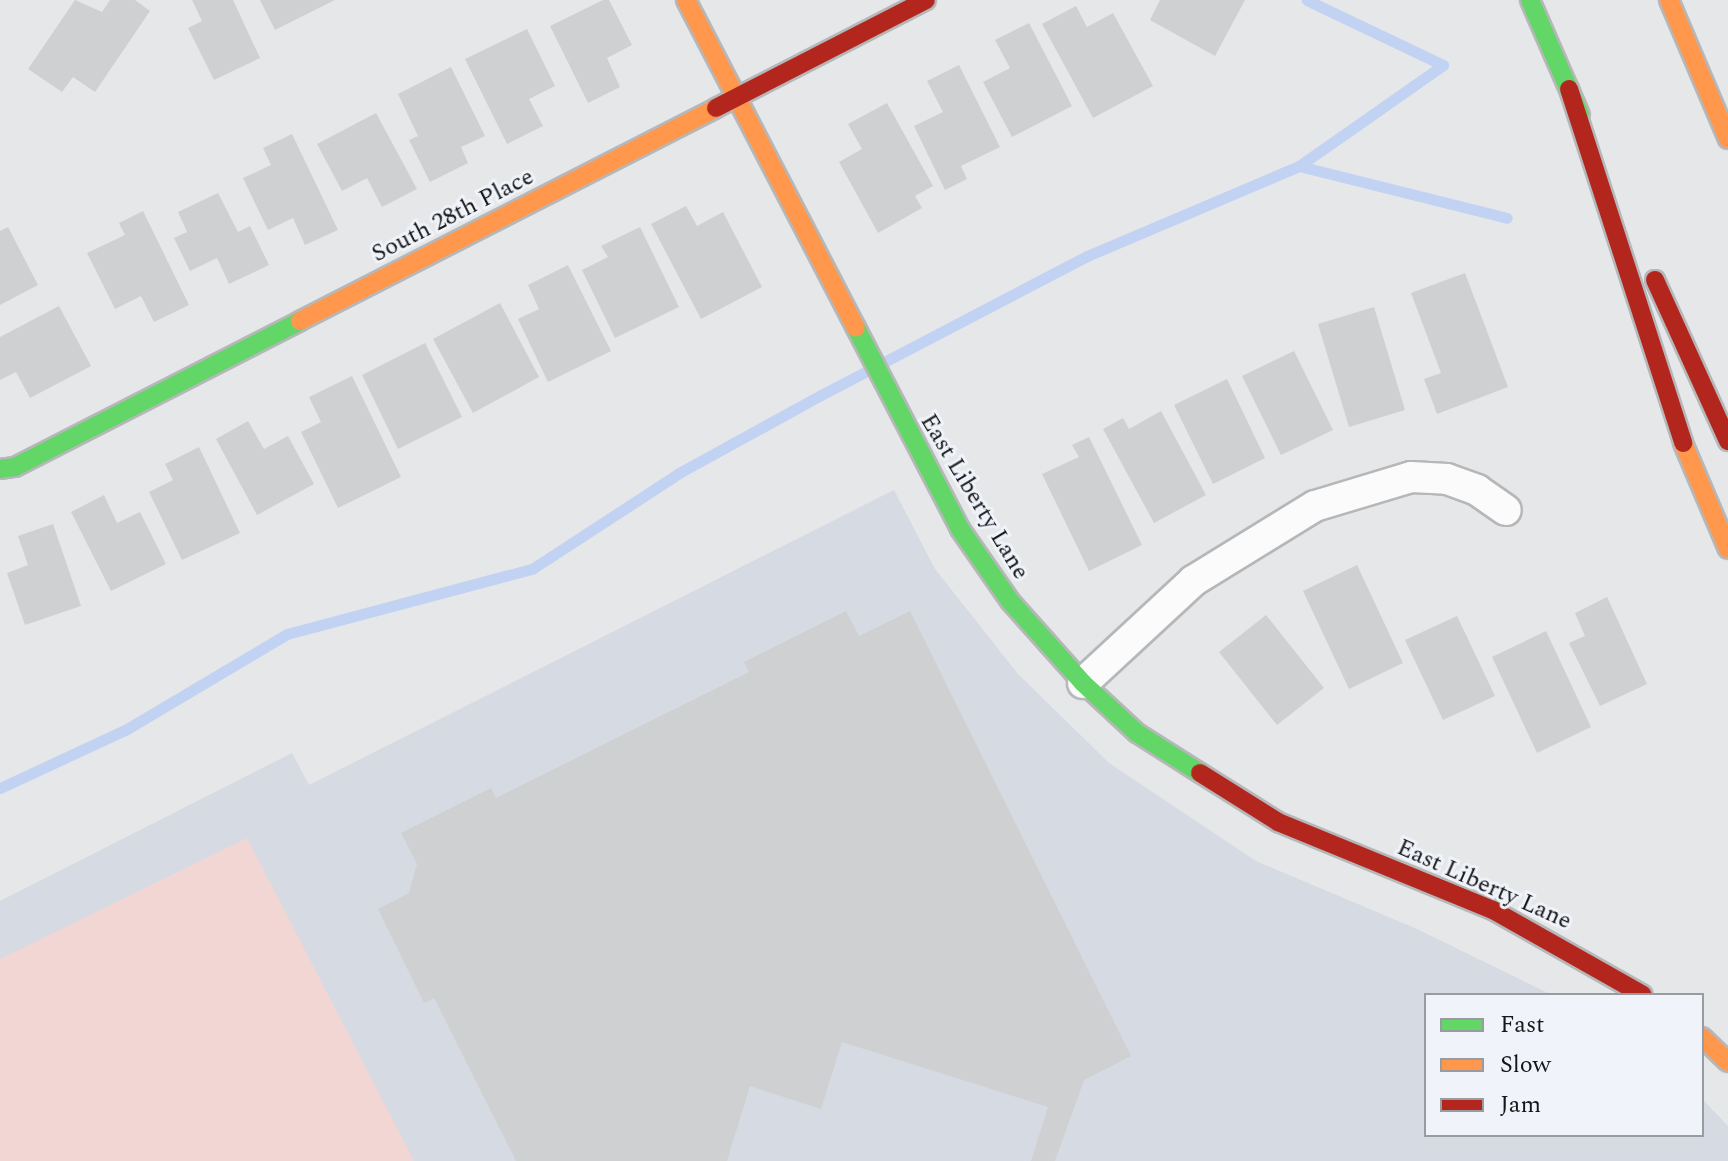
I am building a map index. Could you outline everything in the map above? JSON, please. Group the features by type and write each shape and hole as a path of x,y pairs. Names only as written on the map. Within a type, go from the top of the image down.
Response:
{"main road":[{"name":"East Liberty Lane","path":"686,0 901,422 960,529 1001,589 1083,683 1137,733 1278,822 1493,910 1639,993"},
{"name":"South 28th Place","path":"0,469 15,467 926,0"},
{"path":"1530,0 1728,441"},
{"path":"1669,0 1728,139"},
{"path":"1569,89 1679,433 1728,549"},
{"path":"1704,1039 1728,1062"}],"street":[{"path":"1083,683 1193,581 1315,506 1411,477 1447,479 1477,490 1506,510"}],"shaded area":[{"path":"894,490 935,569 1018,674 1109,763 1256,861 1417,929 1548,993 1424,993 1424,1137 1704,1137 1704,1101 1728,1126 1728,1161 0,1161 0,901 292,753 309,785"},
{"path":"247,838 414,1161 0,1161 0,959"}],"building":[{"path":"75,0 102,12 110,0 135,0 150,11 95,92 73,77 62,92 28,69"},
{"path":"192,0 233,0 260,58 214,80 188,28 202,21"},
{"path":"260,0 335,0 275,30"},
{"path":"603,0 609,0 632,45 607,58 620,87 588,103 550,26"},
{"path":"1160,0 1245,0 1215,56 1150,20"},
{"path":"1076,6 1087,27 1113,13 1153,86 1093,118 1042,24"},
{"path":"1029,23 1072,106 1012,137 983,82 1010,68 995,40"},
{"path":"527,29 555,86 529,99 543,126 507,144 465,59"},
{"path":"959,65 1000,147 961,166 967,179 945,190 914,126 943,112 927,81"},
{"path":"451,67 485,136 461,147 468,163 430,182 409,140 418,136 398,94"},
{"path":"887,103 933,186 915,196 922,208 878,233 839,162 862,149 848,124"},
{"path":"376,113 417,189 382,207 367,178 342,191 317,144"},
{"path":"292,134 338,230 305,245 293,218 268,230 243,178 271,165 263,148"},
{"path":"218,193 238,232 250,226 269,265 229,284 217,258 190,271 174,238 187,232 178,212"},
{"path":"686,206 697,226 723,212 762,287 701,319 651,224"},
{"path":"143,211 189,305 154,322 141,296 115,309 87,253 125,235 119,223"},
{"path":"8,227 38,285 0,305 0,231"},
{"path":"640,227 679,307 615,338 582,270 608,257 601,246"},
{"path":"568,265 611,351 548,382 518,319 539,309 528,285"},
{"path":"1465,273 1508,387 1437,414 1424,379 1441,373 1411,293"},
{"path":"500,303 539,377 473,413 433,339"},
{"path":"59,306 91,366 30,398 16,372 0,380 0,337"},
{"path":"1374,307 1405,410 1349,427 1318,324"},
{"path":"425,343 462,417 398,449 362,375"},
{"path":"1294,351 1333,430 1281,455 1242,376"},
{"path":"352,376 401,477 338,508 301,432 321,422 309,397"},
{"path":"1227,379 1265,458 1213,484 1174,405"},
{"path":"1161,411 1206,495 1154,523 1103,429 1123,418 1129,429"},
{"path":"248,421 264,449 288,436 314,484 257,515 216,439"},
{"path":"1089,437 1142,545 1089,571 1042,474 1079,457 1072,445"},
{"path":"199,447 240,533 182,560 149,492 173,480 165,464"},
{"path":"104,495 117,523 140,512 166,564 111,591 71,512"},
{"path":"53,524 81,606 25,625 7,573 28,565 18,536"},
{"path":"1357,565 1403,663 1349,689 1303,591"},
{"path":"1607,597 1647,684 1600,706 1569,643 1585,636 1575,613"},
{"path":"846,611 859,636 910,611 1131,1056 1084,1080 1055,1161 1031,1161 1048,1107 842,1042 821,1109 750,1086 727,1161 516,1161 434,998 424,1003 378,909 409,893 417,864 401,833 491,788 496,798 749,672 744,662"},
{"path":"1266,615 1324,688 1277,725 1219,652"},
{"path":"1457,616 1495,696 1443,720 1405,640"},
{"path":"1546,631 1591,727 1537,753 1492,657"}],"waterway":[{"path":"0,788 127,729 287,634 532,569 679,473 821,395 1087,256 1299,166 1443,65 1307,0"},
{"path":"1299,166 1507,218"}],"traffic: fast":[{"path":"1530,0 1580,115"},
{"path":"0,469 15,467 300,321"},
{"path":"856,328 960,529 1010,601 1083,683 1137,733 1200,773"}],"traffic: slow":[{"path":"686,0 856,328"},
{"path":"1669,0 1728,139"},
{"path":"300,321 716,108"},
{"path":"1683,443 1728,549"},
{"path":"1704,1039 1728,1062"}],"traffic: jam":[{"path":"716,108 926,0"},
{"path":"1569,89 1683,443"},
{"path":"1655,280 1728,441"},
{"path":"1200,773 1278,822 1493,910 1639,993"}]}
